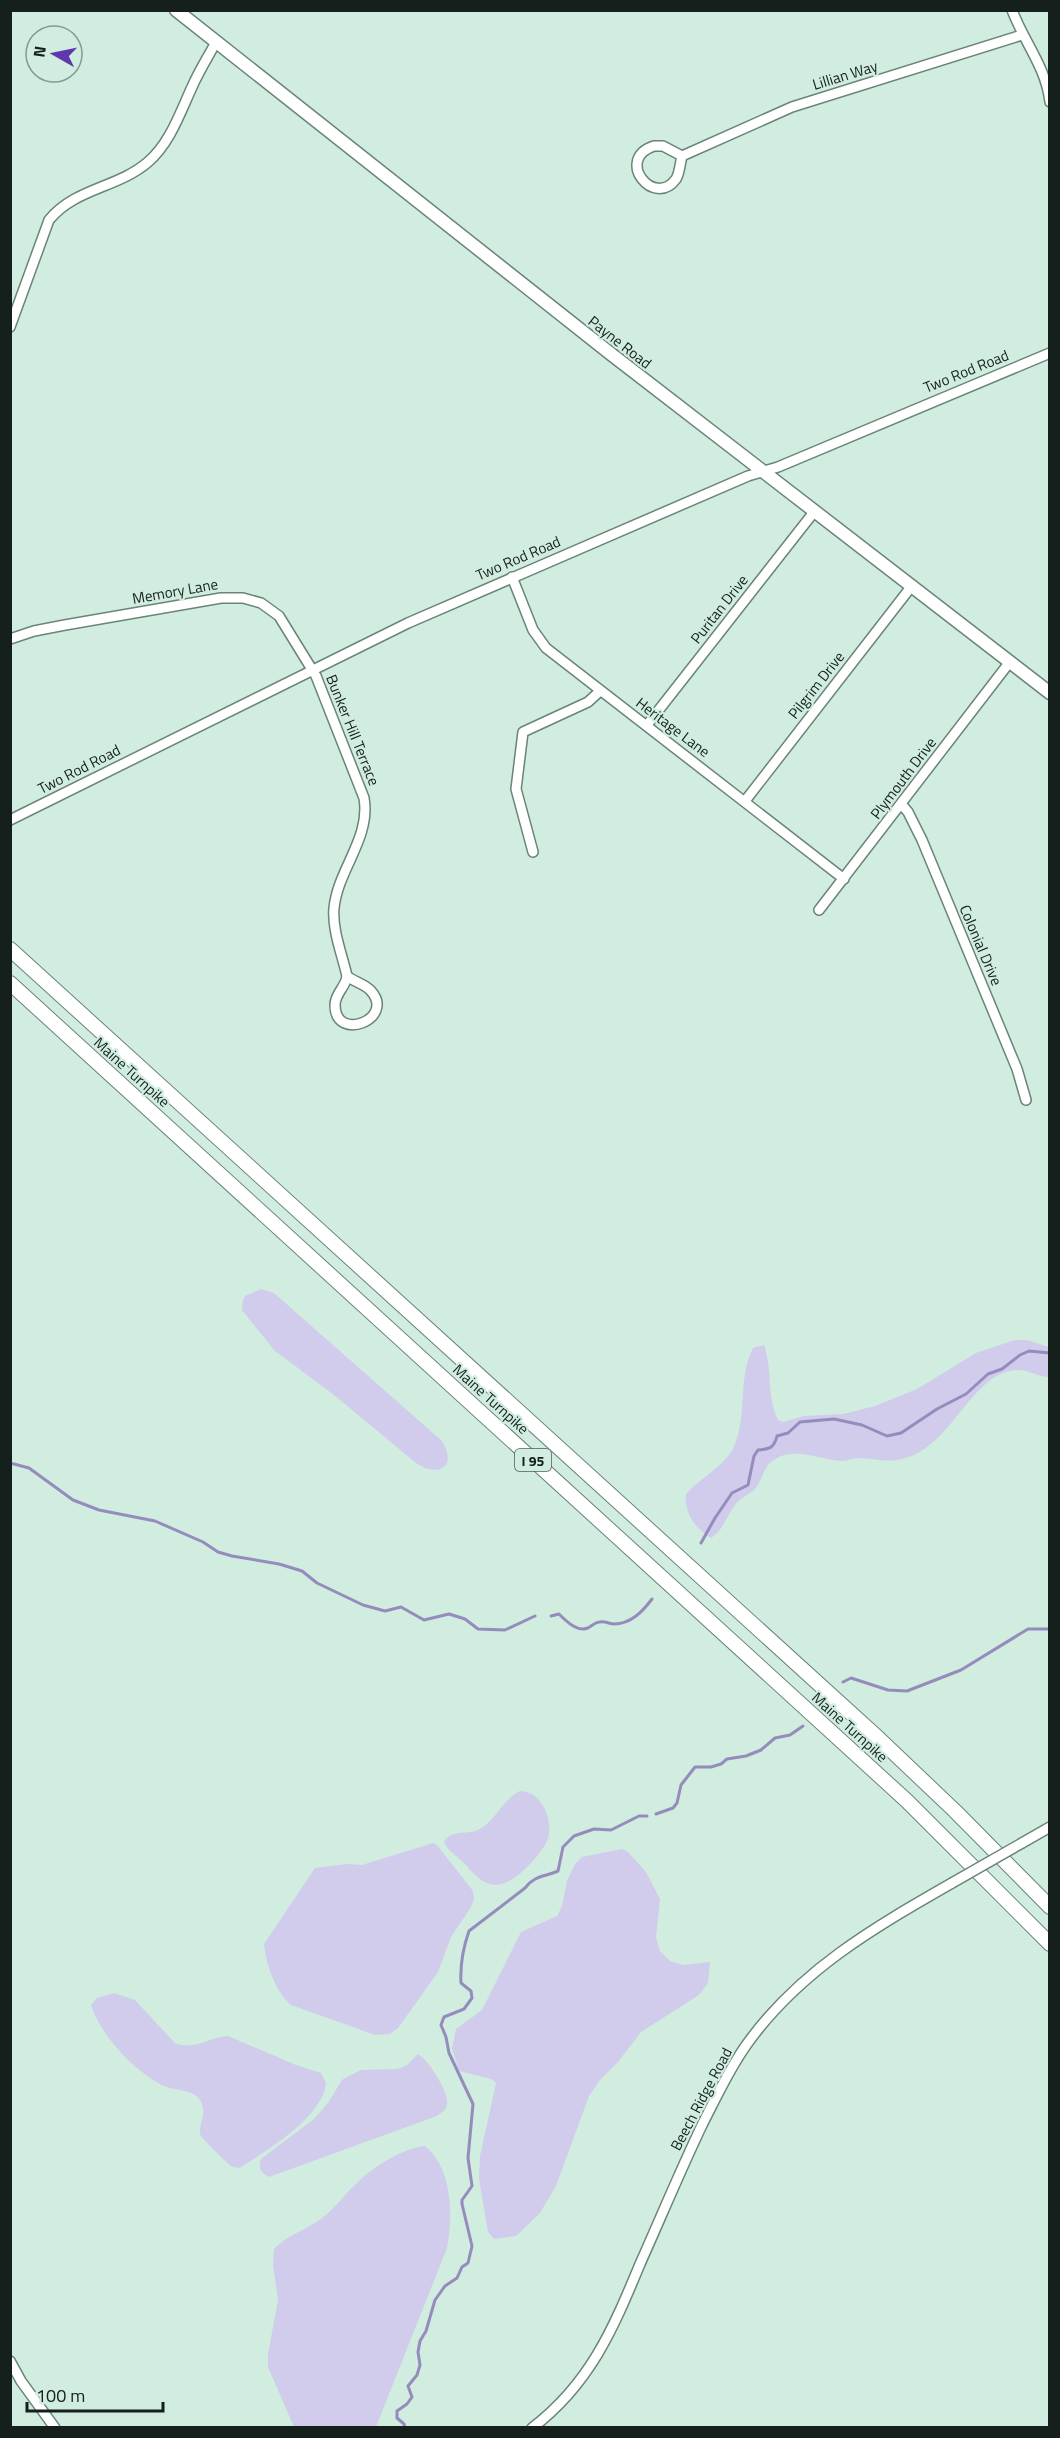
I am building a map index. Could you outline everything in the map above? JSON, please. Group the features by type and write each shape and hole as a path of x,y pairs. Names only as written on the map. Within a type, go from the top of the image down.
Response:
{"highway":[{"name":"Maine Turnpike","path":"10,949 876,1736 955,1811 1050,1907"},
{"name":"Maine Turnpike","path":"10,983 907,1801 1050,1944"}],"main road":[{"name":"Payne Road","path":"176,10 814,512 1050,693"}],"street":[{"path":"1012,10 1022,35 1041,66 1050,102"},
{"name":"Lillian Way","path":"682,156 786,109 1022,35"},
{"path":"10,327 49,220 69,201 135,171 153,158 170,134 216,42"},
{"path":"663,146 682,156 677,176 667,186 658,188 649,186 639,176 638,162 642,153 649,147 663,146"},
{"name":"Two Rod Road","path":"10,820 408,623 763,471 778,467 1050,353"},
{"name":"Puritan Drive","path":"647,725 814,512"},
{"name":"Heritage Lane","path":"512,577 540,641 552,654 844,879"},
{"name":"Pilgrim Drive","path":"745,801 911,587"},
{"name":"Memory Lane","path":"10,639 34,631 84,621 221,598 237,598 261,603 279,616 312,670"},
{"name":"Plymouth Drive","path":"819,910 1009,663"},
{"name":"Bunker Hill Terrace","path":"312,670 355,771 365,803 363,826 334,908 336,930 347,976"},
{"path":"533,852 516,789 523,732 588,702 600,691"},
{"name":"Colonial Drive","path":"902,805 922,840 1017,1069 1026,1100"},
{"path":"347,976 367,987 375,998 375,1012 362,1024 345,1023 335,1009 337,995 347,976"},
{"name":"Beech Ridge Road","path":"538,2426 580,2382 608,2336 714,2099 747,2044 780,2004 818,1967 875,1927 1050,1827"},
{"path":"10,2361 21,2381 55,2427"}],"shaded area":[{"path":"261,1289 274,1293 442,1441 448,1458 447,1463 443,1467 432,1470 416,1463 334,1395 275,1351 242,1310 245,1296"},
{"path":"1015,1340 1027,1340 1049,1347 1049,1377 1019,1370 1002,1373 974,1395 949,1426 920,1452 890,1461 857,1458 843,1461 798,1454 780,1456 769,1464 756,1488 737,1502 722,1527 711,1538 700,1530 689,1514 686,1494 723,1462 733,1449 738,1437 745,1372 753,1348 764,1345 774,1411 778,1420 783,1422 804,1416 843,1414 875,1406 917,1389 976,1353"},
{"path":"520,1791 535,1796 545,1809 549,1825 547,1841 537,1857 516,1877 501,1884 487,1883 473,1873 448,1849 444,1842 451,1835 478,1830 484,1826 509,1799"},
{"path":"433,1843 473,1891 474,1899 451,1937 438,1972 398,2028 390,2034 375,2035 291,2005 280,1992 272,1977 264,1944 315,1868 348,1864 362,1865"},
{"path":"622,1849 628,1852 646,1872 660,1899 656,1937 660,1951 670,1961 683,1965 710,1962 708,1983 699,1995 641,2032 618,2062 600,2080 589,2096 556,2186 540,2213 516,2236 494,2239 488,2232 479,2178 480,2156 496,2083 491,2079 459,2071 452,2048 456,2029 482,2010 521,1932 557,1916 562,1906 567,1881 575,1864 582,1857"},
{"path":"114,1993 135,2000 175,2043 196,2045 228,2036 296,2065 321,2073 326,2083 323,2096 305,2120 292,2132 240,2168 231,2166 200,2134 203,2106 198,2098 153,2080 120,2052 111,2041 91,2005 97,1998"},
{"path":"418,2054 432,2069 445,2093 447,2105 440,2114 269,2177 262,2172 261,2159 314,2119 328,2103 342,2080 361,2070 398,2069 407,2065"},
{"path":"425,2146 441,2167 446,2180 450,2208 447,2248 376,2427 294,2427 268,2367 268,2354 278,2300 273,2265 274,2249 326,2215 374,2169 399,2154"}],"waterway":[{"path":"701,1543 732,1493 748,1485 754,1456 758,1450 771,1447 777,1436 788,1433 800,1422 834,1419 862,1425 887,1436 901,1433 937,1409 966,1394 988,1374 1002,1369 1020,1355 1029,1351 1050,1353"},
{"path":"10,1463 29,1468 73,1500 99,1510 155,1521 203,1542 218,1552 302,1571 317,1583 363,1605 385,1611 401,1607 424,1620 449,1614 465,1619 478,1629 505,1630 535,1616"},
{"path":"551,1616 559,1614 580,1629 588,1628 598,1622 614,1624 626,1622 636,1616 652,1599"},
{"path":"843,1682 851,1678 888,1690 907,1691 961,1670 1028,1629 1050,1629"},
{"path":"656,1814 673,1808 677,1803 681,1785 695,1767 711,1767 727,1759 746,1756 761,1750 775,1738 790,1735 803,1726"},
{"path":"405,2428 397,2418 397,2411 412,2397 408,2386 417,2375 420,2365 418,2352 420,2341 426,2331 435,2300 445,2286 457,2278 462,2267 468,2263 472,2246 462,2200 472,2186 468,2158 473,2104 449,2053 441,2025 444,2017 464,2009 472,1998 471,1991 461,1983 462,1957 469,1931 532,1881 558,1871 563,1847 574,1836 594,1829 611,1830 639,1816 647,1816"}]}
